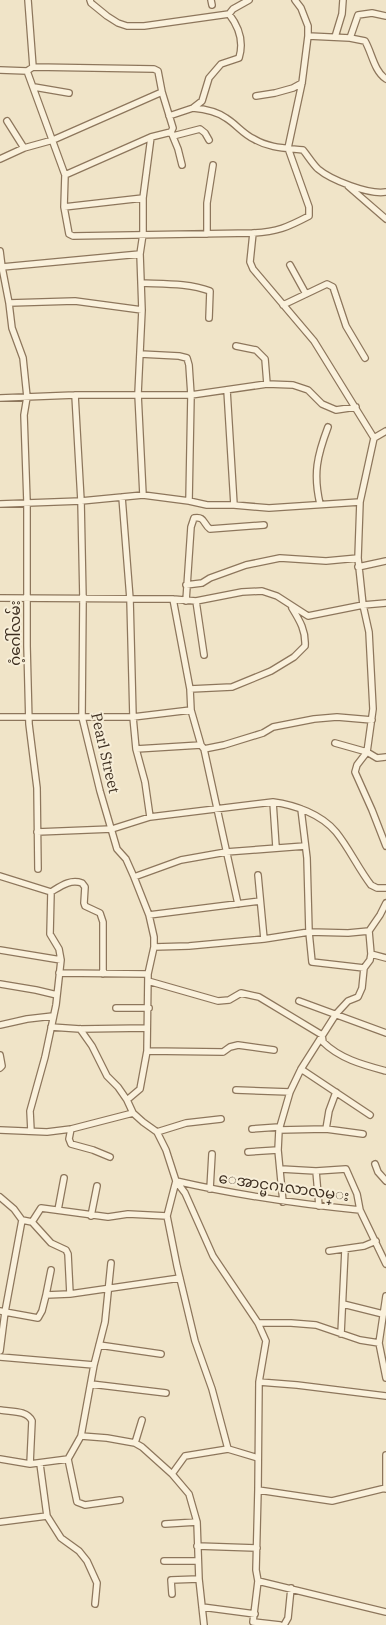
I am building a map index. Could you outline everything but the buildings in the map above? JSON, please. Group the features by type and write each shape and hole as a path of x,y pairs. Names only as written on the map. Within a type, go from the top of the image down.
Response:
{"street":[{"path":"28,0 30,69 34,87 66,175 64,207 69,234 73,236 269,232 286,228 309,216 309,208 288,148 302,83 308,36 308,26 301,8 295,0"},
{"path":"90,0 107,16 127,26 144,26 229,14 233,9 249,0"},
{"path":"335,36 342,14 343,0"},
{"path":"350,38 358,15 372,13 386,16"},
{"path":"169,116 193,108 202,102 209,78 221,64 240,58 242,49 240,36 236,22 229,14"},
{"path":"308,36 335,36 365,41 370,55 386,79"},
{"path":"0,70 154,69 158,71 173,128 172,134 182,165"},
{"path":"256,96 293,88 302,83"},
{"path":"34,87 69,92"},
{"path":"0,159 24,148 53,140 162,92"},
{"path":"193,108 210,110 227,118 254,140 272,147 303,150 320,170 344,183 386,219"},
{"path":"8,121 24,148"},
{"path":"66,175 151,137 200,129 210,140"},
{"path":"143,495 138,394 142,310 140,254 143,234 143,198 151,137"},
{"path":"207,234 207,204 213,165"},
{"path":"344,183 380,193 386,192"},
{"path":"64,207 143,198"},
{"path":"253,233 251,265 314,341 374,438 360,502 358,558 368,632 373,709 367,752 357,765 355,772 386,846"},
{"name":"ဂံ့ဂေါ်လမ်း","path":"0,251 12,328 23,358 27,397 24,415 27,502 27,646 29,718 38,788 38,869"},
{"path":"1,264 140,254"},
{"path":"290,265 306,294"},
{"path":"141,283 172,284 202,288 210,291 209,318"},
{"path":"283,305 327,284 333,286 346,326 365,358"},
{"path":"9,303 75,301 142,310"},
{"path":"236,346 256,350 265,358 267,384"},
{"path":"140,354 187,358 191,396 189,501"},
{"path":"0,398 138,394 191,396 267,384 292,385 308,390 322,404 336,410 356,407"},
{"path":"227,390 234,505"},
{"name":"Pearl Street","path":"75,395 81,501 83,599 82,717 100,791 117,848 126,860 134,877 154,936 154,947 148,978 147,1051 140,1089 127,1100"},
{"path":"320,504 316,486 316,469 321,445 328,427"},
{"path":"374,438 386,431"},
{"path":"0,504 81,501 143,495 207,505 269,508 360,502"},
{"path":"122,497 130,599 133,717 136,749 145,782 150,817"},
{"path":"186,601 190,527 194,518 199,517 203,519 210,529 264,525"},
{"path":"186,585 202,583 210,578 246,565 280,558 326,561 358,558"},
{"path":"358,567 386,561"},
{"path":"0,598 173,599 196,601 242,592 262,591 277,596 308,616 363,605 386,603"},
{"path":"173,599 190,689 192,710 218,808 238,904"},
{"path":"196,601 204,655"},
{"path":"190,689 232,686 271,670 294,657 305,646 306,637 303,627 292,607"},
{"path":"0,717 133,717 192,710"},
{"path":"136,749 224,745 263,733 273,727 314,718 337,717 372,720"},
{"path":"335,743 367,752 378,758 386,757"},
{"path":"37,832 112,829 150,817 273,802 291,804 320,819 335,831 370,885 377,888 386,888"},
{"path":"273,802 276,847"},
{"path":"301,809 307,858 309,932 312,962 364,968"},
{"path":"134,877 181,860 226,852 305,846"},
{"path":"258,874 264,939"},
{"path":"0,876 51,892 72,882 82,883 85,887 85,906 100,913 103,922 103,974"},
{"path":"31,1131 30,1111 45,1057 57,995 61,960 60,949 50,934 51,892"},
{"path":"148,915 260,901"},
{"path":"283,1202 278,1150 279,1128 290,1092 300,1069 336,1014 348,1002 358,997 362,988 364,968 370,960 371,954 369,931 380,916 386,903"},
{"path":"154,947 189,946 264,939 309,932 348,933 369,931"},
{"path":"0,950 61,960"},
{"path":"371,954 386,958"},
{"path":"59,974 103,974 148,978 218,1001 229,1000 241,993 259,997 322,1036 323,1042 329,1048 355,1062 386,1071"},
{"path":"0,984 57,995"},
{"path":"299,1000 386,1034"},
{"path":"116,1008 149,1008"},
{"path":"0,1025 26,1019 53,1016"},
{"path":"50,1027 80,1029 147,1028"},
{"path":"80,1029 92,1046 107,1076 118,1087 133,1113 158,1132 176,1181 185,1193 213,1256 258,1323 266,1341 259,1382 256,1570 258,1581 253,1622 280,1625"},
{"path":"147,1051 223,1052 238,1045 274,1050"},
{"path":"0,1054 2,1066 0,1068"},
{"path":"300,1069 370,1115"},
{"path":"236,1090 290,1092"},
{"path":"326,1129 328,1111 336,1092"},
{"path":"0,1130 46,1132 71,1129 133,1113"},
{"path":"158,1132 186,1123 221,1118"},
{"path":"71,1129 70,1144 93,1150 110,1158"},
{"path":"252,1129 326,1129 363,1134"},
{"path":"248,1152 278,1150"},
{"path":"210,1189 212,1154"},
{"path":"375,1164 378,1172 386,1181"},
{"path":"281,1169 316,1171 346,1169 357,1194 360,1210"},
{"path":"316,1171 320,1206"},
{"path":"58,1210 64,1178"},
{"path":"176,1181 167,1216 195,1341 212,1389 228,1449"},
{"name":"ေအာင္မဂၤလာလမ္း","path":"176,1181 283,1202 360,1210 386,1264"},
{"path":"91,1216 97,1186"},
{"path":"0,1197 14,1209 22,1220 32,1222 51,1243 66,1250 68,1254 70,1294"},
{"path":"32,1222 41,1208 91,1216 108,1217 128,1214 167,1216"},
{"path":"0,1351 3,1312 22,1220"},
{"path":"329,1251 345,1250 376,1242"},
{"path":"341,1334 345,1250"},
{"path":"111,1263 105,1322 94,1365 81,1436 68,1459 77,1502 85,1505 120,1500"},
{"path":"3,1312 38,1318 42,1311 51,1270"},
{"path":"46,1296 180,1278"},
{"path":"386,1296 379,1343 386,1378"},
{"path":"343,1304 383,1314"},
{"path":"258,1323 316,1325 360,1340 379,1343"},
{"path":"99,1345 161,1354"},
{"path":"0,1358 94,1365"},
{"path":"259,1382 386,1396"},
{"path":"92,1384 166,1393"},
{"path":"0,1410 26,1414 30,1417 32,1421 30,1464"},
{"path":"135,1444 142,1420"},
{"path":"81,1436 107,1438 142,1447 172,1474 189,1494 197,1522 199,1579 204,1625"},
{"path":"172,1474 185,1456 228,1449 258,1458"},
{"path":"258,1490 332,1502 386,1489 386,1455"},
{"path":"0,1459 40,1464 68,1459"},
{"path":"40,1464 47,1516 61,1538 79,1551 87,1562 97,1583 95,1604"},
{"path":"0,1522 47,1516"},
{"path":"165,1524 197,1522"},
{"path":"197,1546 257,1548"},
{"path":"164,1562 198,1560"},
{"path":"172,1594 171,1580 199,1579"},
{"path":"258,1581 386,1612"},
{"path":"284,1625 288,1618 291,1588"},
{"path":"202,1607 255,1614"}]}
